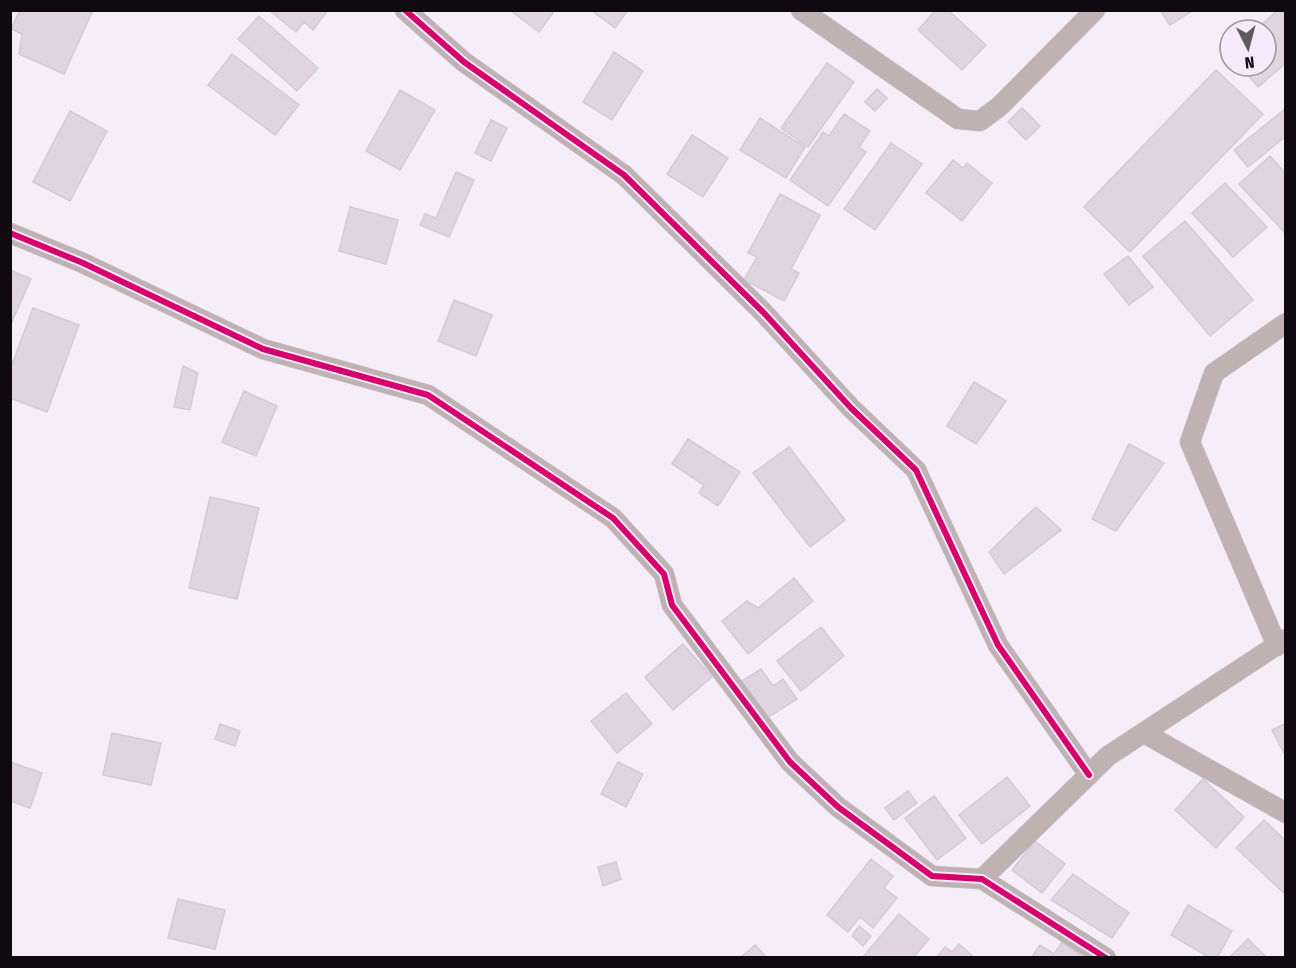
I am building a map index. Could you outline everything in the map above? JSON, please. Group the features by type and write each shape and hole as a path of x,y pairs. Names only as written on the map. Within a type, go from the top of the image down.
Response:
{"street":[{"path":"405,10 464,62 624,175 763,312 851,408 916,470 998,645 1089,775"},
{"path":"801,10 958,119 980,121 1000,106 1095,10"},
{"path":"10,233 83,263 263,349 429,394 613,518 664,574 672,605 790,762 838,807 932,876 982,879 1106,957"},
{"path":"982,879 1108,756 1281,643 1190,442 1214,373 1286,323"},
{"path":"1144,733 1286,813"}],"building":[{"path":"20,10 93,10 64,74 19,54 22,34 11,29"},
{"path":"269,10 328,10 313,30 304,22 296,32"},
{"path":"510,10 555,10 539,32"},
{"path":"591,10 628,10 615,28"},
{"path":"936,10 948,10 986,45 962,70 918,30"},
{"path":"1160,10 1191,10 1192,11 1170,25"},
{"path":"1278,10 1286,10 1286,63 1278,70 1278,18 1269,18"},
{"path":"259,16 318,68 297,91 238,39"},
{"path":"614,52 643,71 612,120 583,102"},
{"path":"232,54 299,105 275,135 208,85"},
{"path":"827,63 854,82 808,147 781,128"},
{"path":"1216,70 1218,78 1225,78 1263,114 1130,252 1084,207"},
{"path":"1250,78 1268,78 1258,87"},
{"path":"877,89 887,98 875,111 865,102"},
{"path":"400,90 435,110 400,170 366,151"},
{"path":"1022,108 1040,126 1026,140 1008,122"},
{"path":"1285,109 1286,136 1248,167 1234,150"},
{"path":"70,111 107,131 70,201 33,182"},
{"path":"844,114 870,131 859,147 866,152 828,206 790,180 823,132 829,136"},
{"path":"760,118 805,147 786,178 740,150"},
{"path":"491,120 507,128 491,161 475,153"},
{"path":"692,135 728,158 703,197 667,174"},
{"path":"891,143 922,164 875,230 844,209"},
{"path":"1270,156 1286,174 1286,234 1239,184"},
{"path":"953,160 963,168 967,163 992,183 962,221 926,193"},
{"path":"456,172 474,180 449,237 420,225 425,214 436,218"},
{"path":"1225,183 1267,227 1233,257 1192,213"},
{"path":"780,194 820,215 791,269 799,273 784,301 744,280 757,257 748,253"},
{"path":"350,207 398,220 386,264 339,251"},
{"path":"1185,221 1253,300 1210,336 1143,256"},
{"path":"1128,256 1153,287 1129,305 1104,274"},
{"path":"10,270 31,279 10,326"},
{"path":"454,300 492,315 476,356 438,341"},
{"path":"33,308 79,325 47,412 10,398 10,370"},
{"path":"183,366 198,373 190,410 174,407"},
{"path":"974,382 1006,401 976,444 947,426"},
{"path":"244,391 277,406 256,456 222,442"},
{"path":"688,439 740,472 718,506 699,493 704,485 672,464"},
{"path":"1129,444 1164,463 1116,531 1092,519"},
{"path":"789,447 845,520 810,547 753,473"},
{"path":"210,497 259,508 237,599 189,588"},
{"path":"1036,507 1061,530 1004,574 989,552"},
{"path":"794,578 813,601 748,654 722,621 747,601 758,608"},
{"path":"821,627 844,656 801,691 777,661"},
{"path":"683,644 712,677 673,710 645,677"},
{"path":"761,669 773,686 783,679 797,699 767,718 742,681"},
{"path":"626,693 652,724 617,753 591,721"},
{"path":"1286,723 1286,757 1272,730"},
{"path":"220,724 240,731 235,746 215,739"},
{"path":"112,733 161,743 151,785 103,775"},
{"path":"10,762 42,773 30,808 10,801"},
{"path":"618,762 643,774 626,807 601,794"},
{"path":"1007,777 1030,806 982,844 959,815"},
{"path":"1203,779 1244,817 1216,848 1175,810"},
{"path":"908,791 917,803 894,820 885,808"},
{"path":"934,796 966,838 937,860 905,818"},
{"path":"1264,820 1286,841 1286,895 1236,848"},
{"path":"1035,841 1065,864 1042,893 1012,870"},
{"path":"871,859 893,876 884,888 897,898 873,928 860,917 848,932 827,915"},
{"path":"616,862 621,879 603,886 598,867"},
{"path":"1073,874 1129,913 1112,938 1051,900"},
{"path":"178,899 225,910 215,949 168,938"},
{"path":"1188,905 1232,931 1217,958 1210,958 1171,935"},
{"path":"899,914 929,939 913,958 862,958"},
{"path":"859,926 871,936 863,946 852,936"},
{"path":"1248,939 1267,958 1229,958"},
{"path":"1062,942 1084,958 1031,958 1040,945 1054,954"},
{"path":"959,944 975,958 936,958 945,947 952,952"},
{"path":"755,945 767,958 740,958"}],"cycle path":[{"path":"405,10 464,62 624,175 763,312 851,408 916,470 998,645 1089,775"},
{"path":"10,233 83,263 263,349 428,395 613,518 664,574 672,605 790,762 838,807 932,876 982,879 1106,958"}]}
